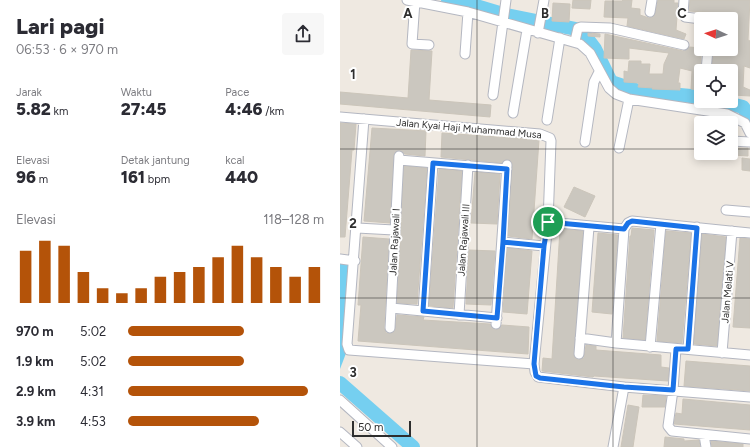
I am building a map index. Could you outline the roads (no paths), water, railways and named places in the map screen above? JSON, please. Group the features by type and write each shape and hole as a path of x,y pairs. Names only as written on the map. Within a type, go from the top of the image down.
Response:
{"street":[{"path":"493,95 502,17 506,0"},
{"path":"539,30 544,0"},
{"path":"650,12 652,0"},
{"path":"684,0 684,18 694,19"},
{"path":"429,45 412,44 411,1 430,1 468,12 502,17 527,30 539,30 560,38 610,28 684,45"},
{"path":"465,54 468,12"},
{"path":"513,113 527,30"},
{"path":"576,35 587,50 604,82 616,94 629,99 694,103"},
{"path":"547,120 560,38"},
{"path":"585,142 594,82 599,72"},
{"path":"619,148 629,99"},
{"path":"712,108 748,121 750,133"},
{"name":"Jalan Kyai Haji Muhammad Musa","path":"340,117 548,136 551,141 548,222 544,246 534,364"},
{"path":"364,119 357,228 347,344 351,351 534,364 535,374 540,378 624,387 750,397"},
{"path":"738,141 750,142"},
{"name":"Jalan Rajawali I","path":"390,328 399,158 433,163"},
{"path":"391,308 459,315 497,321 507,167 433,163 423,311"},
{"name":"Jalan Rajawali III","path":"459,315 468,165"},
{"path":"726,210 750,212"},
{"path":"616,343 624,229 628,223 632,221 750,233"},
{"path":"548,222 589,227 624,229"},
{"path":"650,347 661,224"},
{"path":"579,354 589,227"},
{"path":"357,228 394,230"},
{"path":"688,349 697,228"},
{"name":"Jalan Melati V","path":"722,353 732,231"},
{"path":"503,242 544,246"},
{"path":"340,260 354,261"},
{"path":"580,338 650,347 688,349 750,356"},
{"path":"676,349 673,390 668,426 669,429 672,431 704,435 750,439"},
{"path":"613,447 624,387"},
{"path":"340,400 392,447"},
{"path":"340,432 357,447"},
{"path":"704,435 706,447"}],"water":[{"path":"340,259 355,261 348,348 340,369"}],"waterway":[{"path":"448,0 463,2 506,15 576,29 586,37 595,49 611,82 638,91 694,96"},
{"path":"738,106 743,107 750,119"},
{"path":"340,383 413,447"}]}
